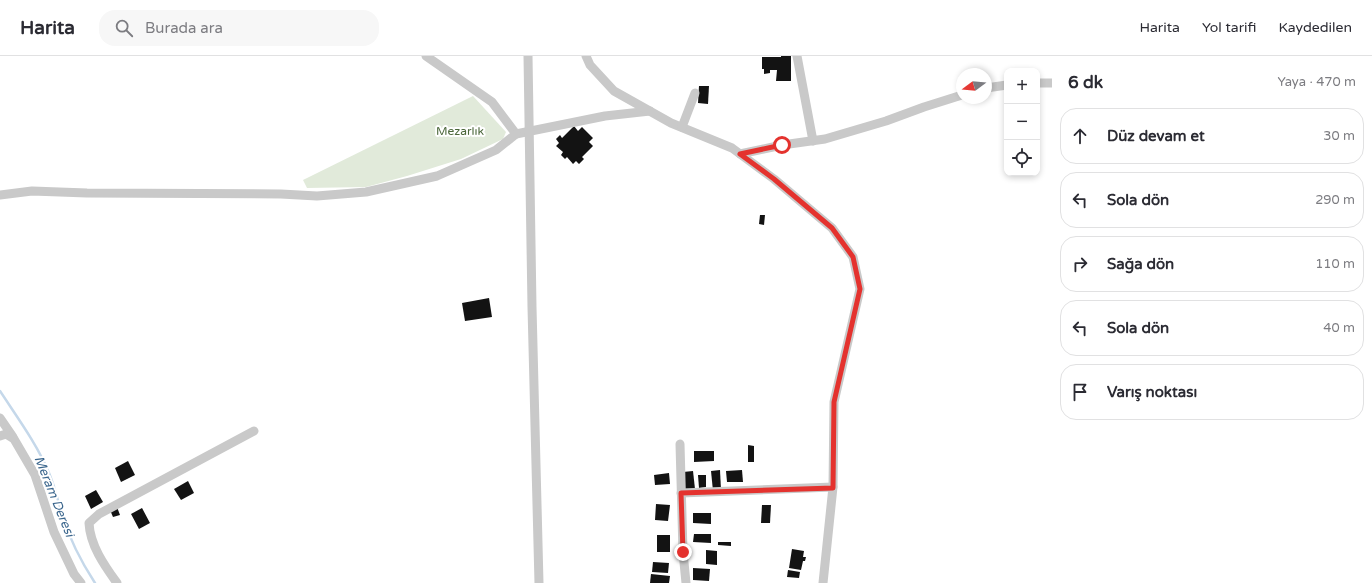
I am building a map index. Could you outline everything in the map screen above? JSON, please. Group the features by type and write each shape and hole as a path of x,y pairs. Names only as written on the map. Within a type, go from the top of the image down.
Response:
{"street":[{"path":"426,56 492,102 516,134"},
{"path":"528,56 538,583"},
{"path":"586,56 590,65 614,91 682,127 732,148 774,179 832,228 853,257 860,289 834,402 833,488 823,583"},
{"path":"796,56 813,141"},
{"path":"1040,82 1052,83"},
{"path":"992,87 1004,85"},
{"path":"682,127 695,93"},
{"path":"740,154 782,145 825,140 956,97"},
{"path":"0,195 32,192 95,194 281,194 317,196 366,192 437,176 496,150 516,134 605,116 650,111"},
{"path":"0,418 35,475 54,532 74,574 81,583"},
{"path":"117,583 103,563 90,534 89,523 99,514 254,431"},
{"path":"0,436 6,434 14,439"},
{"path":"680,444 683,552 686,583"},
{"path":"681,493 833,488"}],"green space":[{"name":"Mezarlık","path":"473,96 506,132 503,139 461,159 366,187 307,188 303,180"}],"building":[{"path":"791,56 791,81 776,81 777,70 770,70 770,73 764,74 764,69 762,69 762,57"},
{"path":"699,86 709,86 708,104 698,103"},
{"path":"574,126 578,131 582,127 593,138 589,142 593,146 582,157 584,159 579,164 576,161 573,164 567,157 565,159 561,155 563,152 556,146 559,143 556,139 560,135 562,138"},
{"path":"760,215 765,215 764,225 759,224"},
{"path":"489,298 492,317 465,321 462,303"},
{"path":"748,445 754,446 754,462 748,462"},
{"path":"694,451 714,451 714,461 694,462"},
{"path":"128,461 135,475 121,482 115,468"},
{"path":"720,470 721,490 713,491 711,471"},
{"path":"742,470 743,482 727,482 726,471"},
{"path":"693,471 695,489 685,490 683,472"},
{"path":"669,473 670,484 655,485 654,475"},
{"path":"698,475 706,475 706,487 699,488"},
{"path":"188,481 194,493 181,500 174,489"},
{"path":"96,490 103,502 91,509 85,496"},
{"path":"656,504 670,505 668,521 655,520"},
{"path":"762,505 771,505 770,523 761,523"},
{"path":"117,507 120,515 113,517 110,510"},
{"path":"142,508 150,523 139,529 131,514"},
{"path":"693,513 711,513 711,524 693,523"},
{"path":"694,534 711,534 711,543 693,542"},
{"path":"657,535 670,535 670,552 657,552"},
{"path":"718,542 731,542 731,546 718,545"},
{"path":"792,549 804,551 803,557 806,557 805,561 803,561 801,570 789,568"},
{"path":"706,550 717,551 717,565 706,564"},
{"path":"653,562 669,563 668,573 652,572"},
{"path":"693,568 710,569 709,581 693,580"},
{"path":"788,570 800,572 799,578 787,577"},
{"path":"651,574 670,576 669,583 650,583"}],"waterway":[{"name":"Meram Deresi","path":"0,391 44,462 53,484 69,534 95,583"}],"route":[{"path":"683,552 681,493 833,488 834,402 860,289 853,257 832,228 774,179 740,154 782,145"}]}
